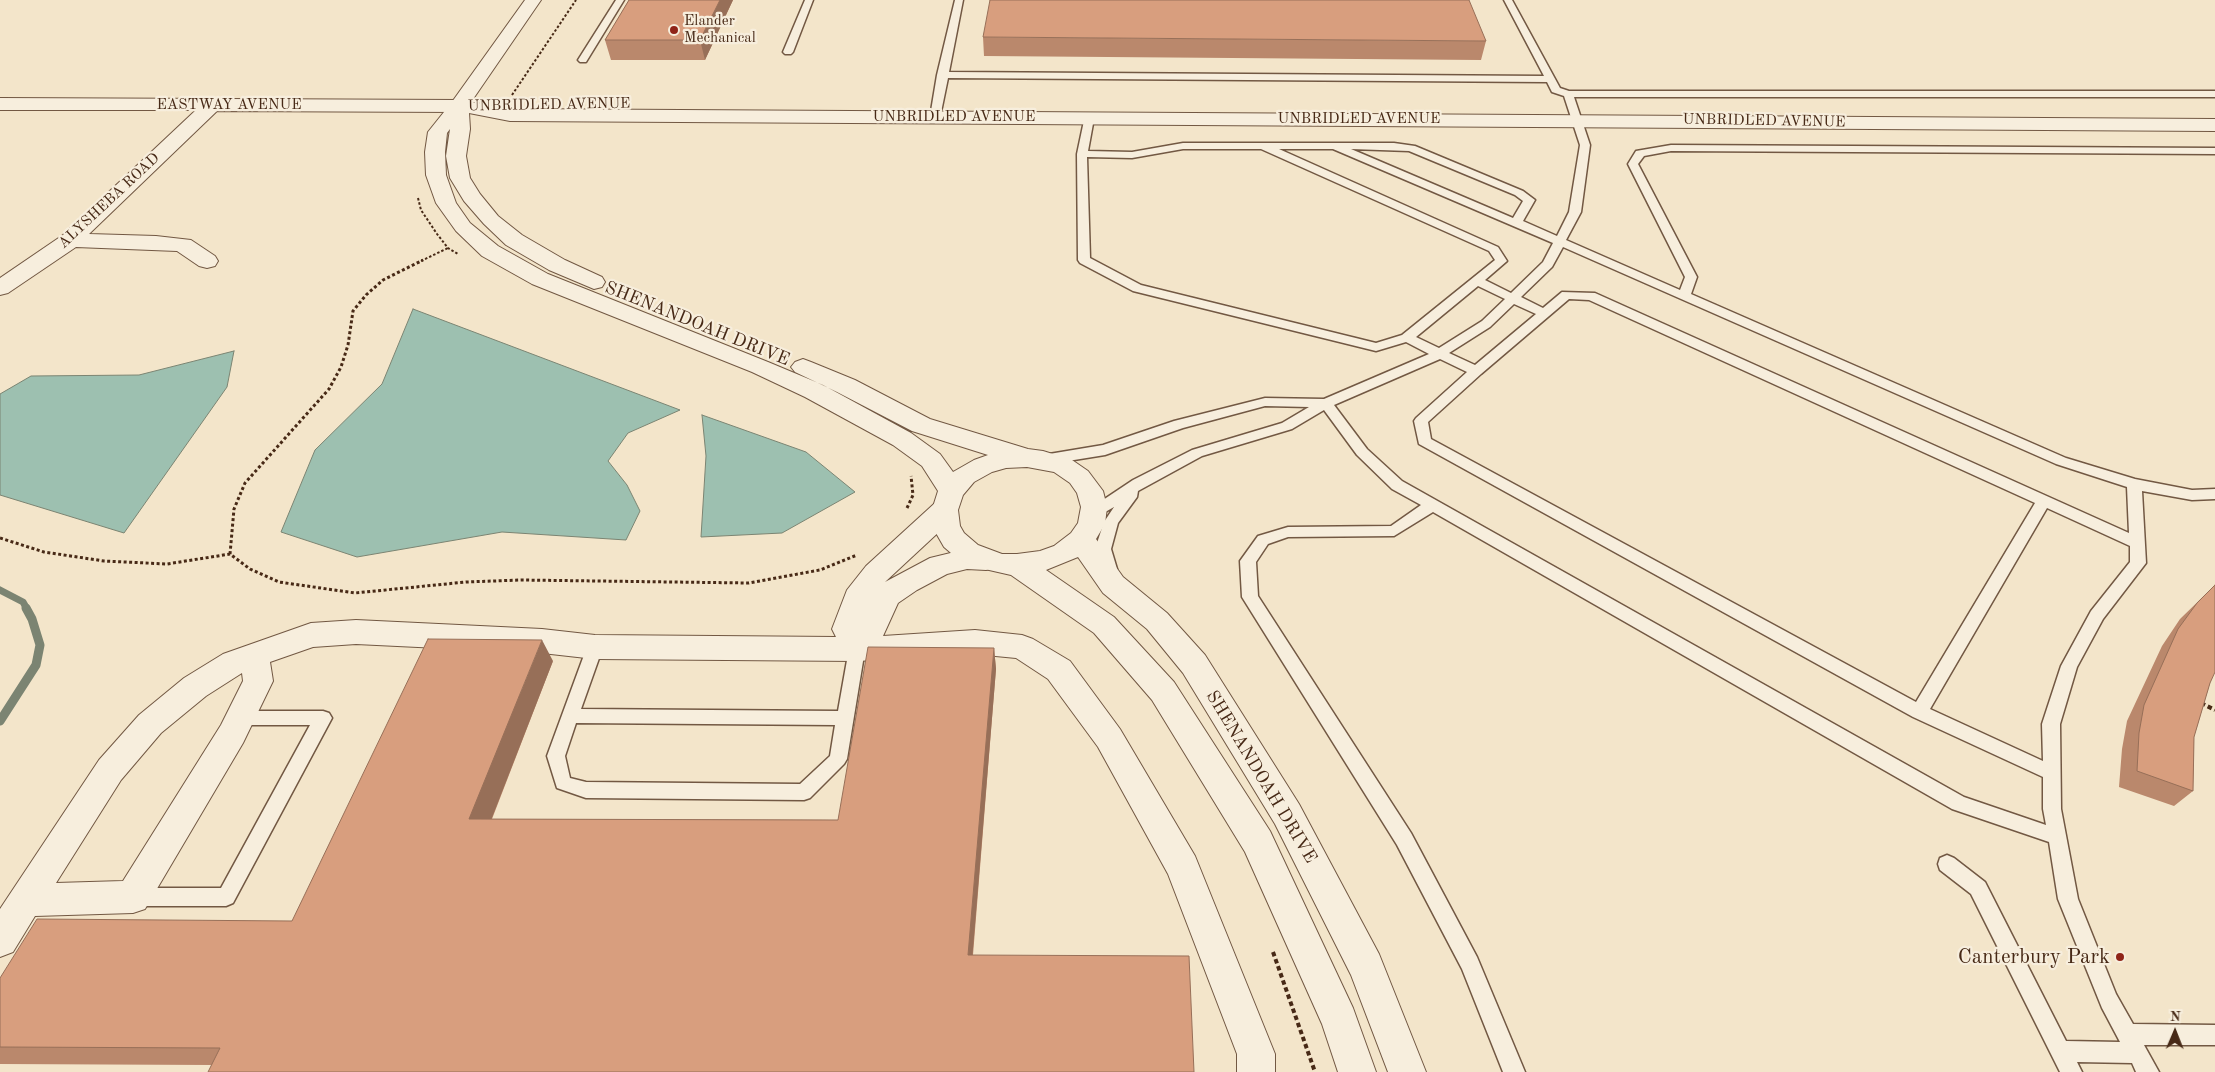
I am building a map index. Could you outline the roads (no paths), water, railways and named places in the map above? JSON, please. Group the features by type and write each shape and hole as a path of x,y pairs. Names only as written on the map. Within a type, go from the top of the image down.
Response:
{"street":[{"name":"SHENANDOAH DRIVE","path":"533,0 459,106 438,132 435,152 436,175 446,203 463,228 490,251 540,279 760,367 814,391 902,439 930,460 949,500"},
{"name":"EASTWAY AVENUE","path":"0,104 459,106"},
{"name":"UNBRIDLED AVENUE","path":"459,106 506,104 936,111 1089,118 1572,107 2215,124"},
{"name":"ALYSHEBA ROAD","path":"0,288 71,240 211,106"},
{"name":"SHENANDOAH DRIVE","path":"459,106 460,129 456,156 460,178 471,197 514,240 557,265 607,288 775,354 846,386 921,424 1035,459"},
{"name":"UNBRIDLED AVENUE","path":"459,106 510,115 1572,107 2215,111"},
{"path":"71,240 156,242 183,246 207,261"},
{"path":"857,648 873,627 876,574 949,500 965,476 983,466 1004,460 1035,459 1063,466 1079,477 1090,491 1094,508 1091,524 1080,540 1064,553 1042,561 1002,563 967,559 940,565 907,582 876,592"},
{"path":"949,500 946,526 954,540 968,552 1002,563"},
{"name":"SHENANDOAH DRIVE","path":"1080,540 1113,585 1158,621 1194,664 1287,814 1366,967 1407,1072"},
{"name":"SHENANDOAH DRIVE","path":"1002,563 1104,625 1163,691 1258,842 1340,1021 1357,1072"},
{"path":"0,940 110,770 150,724 195,687 234,663 310,635 356,632 542,641 596,647 857,648 975,642 1022,647 1059,670 1110,738 1183,867 1256,1054 1256,1072"},
{"path":"26,900 133,897 240,718 258,681 254,655"}],"lane":[{"path":"583,60 620,0"},
{"path":"788,52 809,0"},
{"path":"936,111 959,0"},
{"path":"1093,514 1138,484 1197,453 1287,426 1326,403 1439,354 1486,324 1548,264 1575,212 1585,145 1572,107 1556,90 1508,0"},
{"path":"942,75 1550,78"},
{"path":"1572,107 2215,94"},
{"path":"1089,118 1082,154 1084,260 1137,288 1299,330 1376,347 1408,338 1501,261 1494,249 1264,147"},
{"path":"1082,154 1132,155 1183,146 1394,146 1411,148 1519,193 1529,200 1516,223"},
{"path":"1337,147 2062,461 2134,484 2192,494 2215,494"},
{"path":"1684,296 1691,277 1633,164 1640,153 1671,148 2215,151"},
{"path":"1477,281 1544,313"},
{"path":"2051,773 1919,712 1424,441 1421,421 1566,294 1591,296 2138,542"},
{"path":"1408,338 1476,371"},
{"path":"1035,459 1105,450 1179,424 1265,402 1326,403"},
{"path":"1326,403 1362,452 1397,485 1958,803 2057,838"},
{"path":"1113,585 1103,549 1111,522 1138,484"},
{"path":"2134,484 2138,563 2098,615 2069,666 2051,724 2051,773 2052,809 2068,899 2109,1001 2148,1072"},
{"path":"1919,712 2044,501"},
{"path":"1433,505 1394,531 1288,532 1263,540 1248,561 1250,597 1404,839 1470,964 1514,1072"},
{"path":"596,647 556,756 563,783 586,790 804,792 838,759 857,648"},
{"path":"570,716 844,718"},
{"path":"133,897 226,897 323,718 240,718"},
{"path":"1947,864 1978,888 2071,1072"},
{"path":"2127,1034 2215,1035"},
{"path":"2060,1051 2138,1053"}],"waterway":[{"path":"0,590 23,602 27,609"},
{"path":"0,721 36,665 40,645 32,619 26,608"}],"place":[{"name":"Elander Mechanical","path":"674,30"},
{"name":"Canterbury Park","path":"2120,957"}]}
